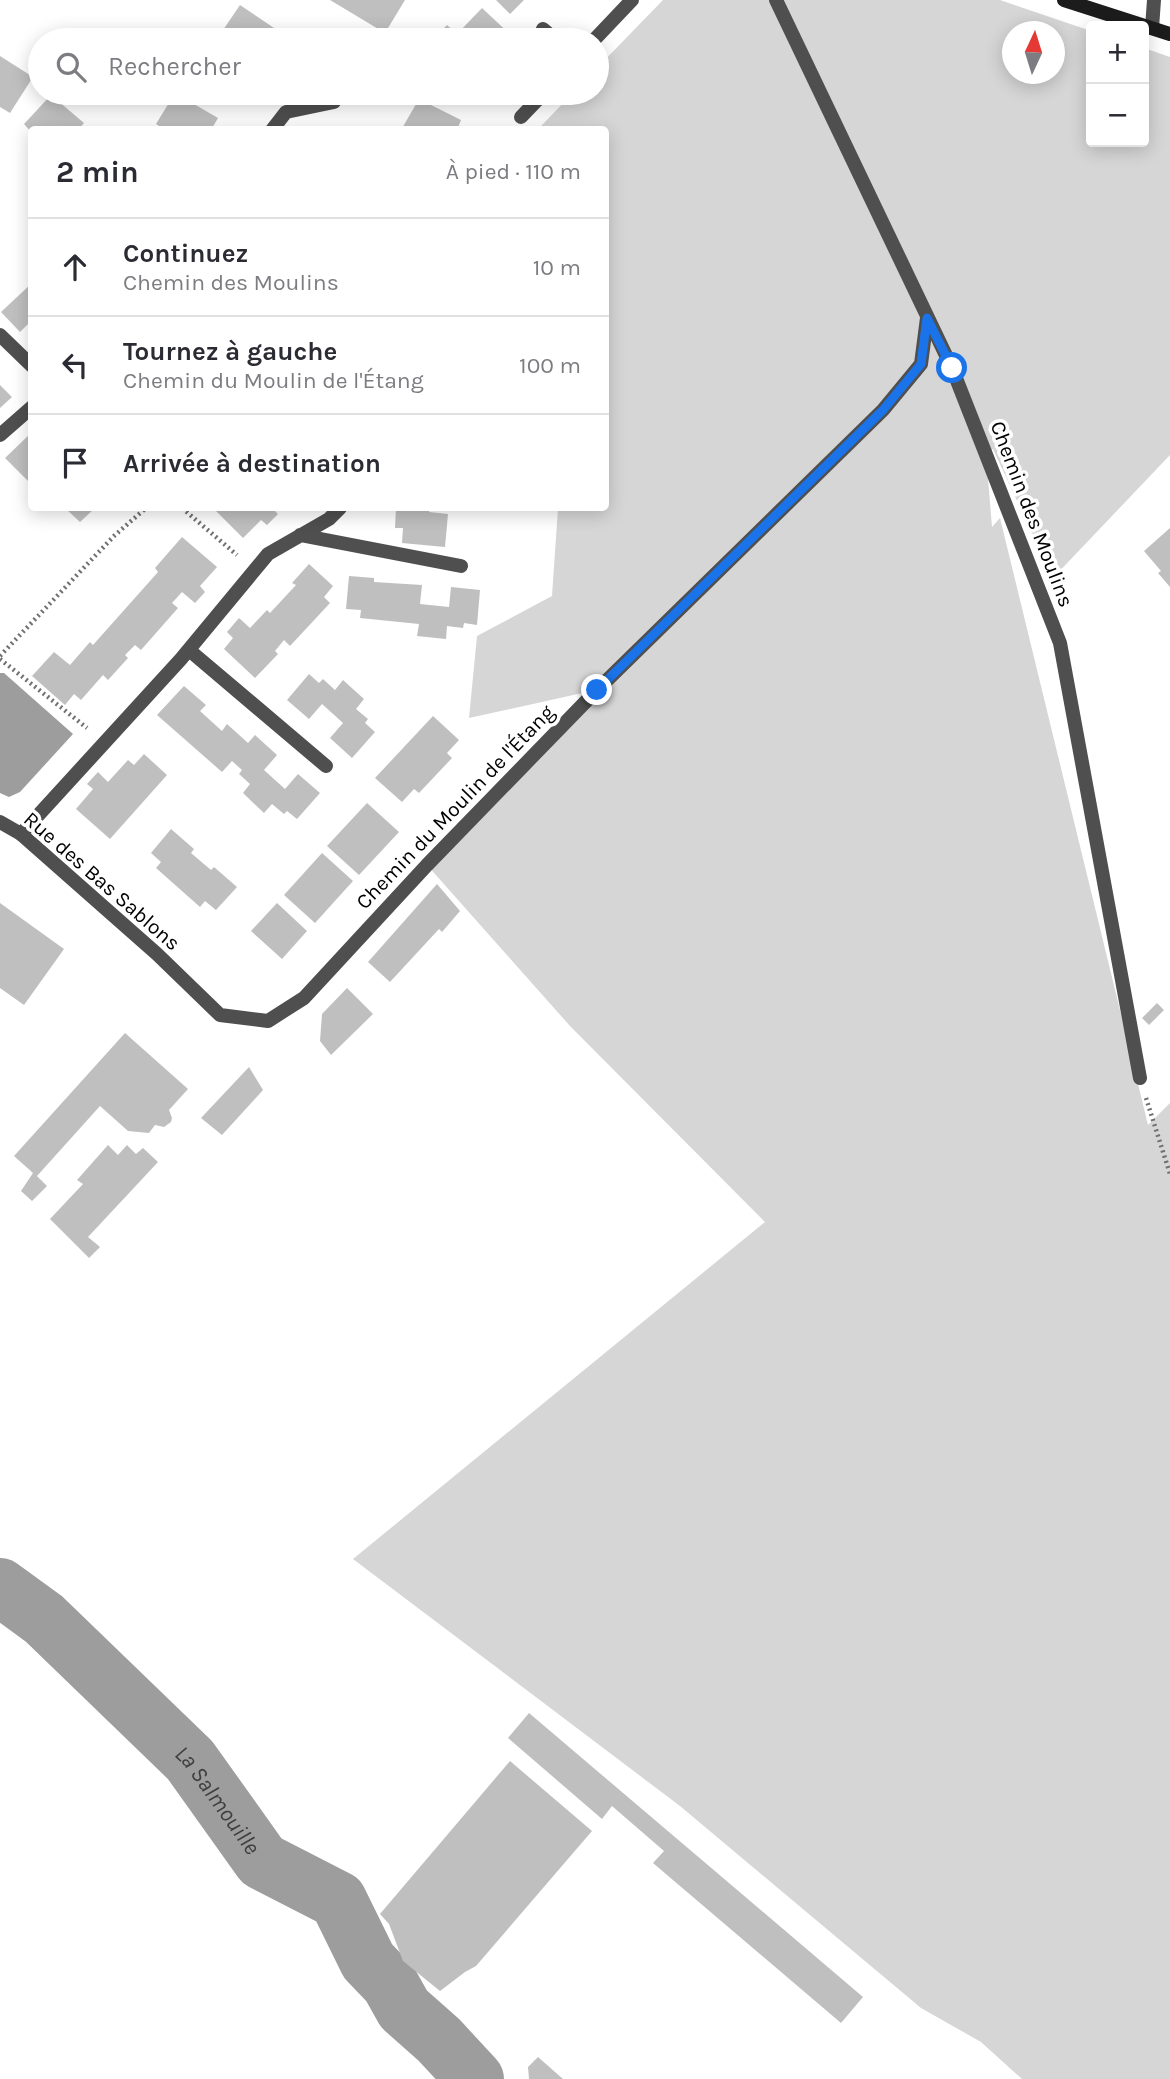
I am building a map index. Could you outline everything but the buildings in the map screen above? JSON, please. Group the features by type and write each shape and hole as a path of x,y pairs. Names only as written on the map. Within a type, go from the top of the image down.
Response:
{"street":[{"path":"605,28 632,0"},
{"name":"Chemin des Moulins","path":"776,0 952,368 1060,643 1140,1078"},
{"path":"1065,0 1170,34"},
{"path":"1152,28 1154,0"},
{"path":"275,126 286,112 320,105"},
{"path":"521,117 532,105"},
{"name":"Chemin du Moulin de l'Étang","path":"176,973 220,1015 268,1021 304,999 427,865 597,690 883,410 921,364 927,318"},
{"path":"0,335 28,362"},
{"path":"0,435 28,410"},
{"path":"21,834 189,650 268,554 329,519 337,511"},
{"path":"300,535 461,566"},
{"path":"189,650 326,766"},
{"name":"Rue des Bas Sablons","path":"0,822 21,834 176,973"}],"path":[{"path":"104,741 0,657 114,536 142,511"},
{"path":"185,511 254,571"},
{"path":"1140,1078 1170,1174"}],"shaded area":[{"path":"663,0 1000,0 1062,21 1002,21 1002,84 1065,84 1065,22 1086,29 1086,147 1149,147 1149,50 1170,57 1170,455 1053,578 993,449 986,453 992,527 1000,518 1148,1125 1170,1103 1170,2079 1022,2079 981,2042 921,2008 680,1806 353,1559 765,1222 570,1026 427,865 596,690 469,718 477,636 552,596 558,511 609,511 609,126 542,126 561,105 609,105 609,56"},
{"path":"0,673 4,673 73,734 20,792 9,797 0,793"}],"waterway":[{"name":"La Salmouille","path":"0,1587 44,1619 190,1760 262,1861 338,1900 368,1961 390,1984 404,2009 439,2040 475,2079"}],"route":[{"path":"597,690 883,410 921,364 927,318 952,368"}]}
